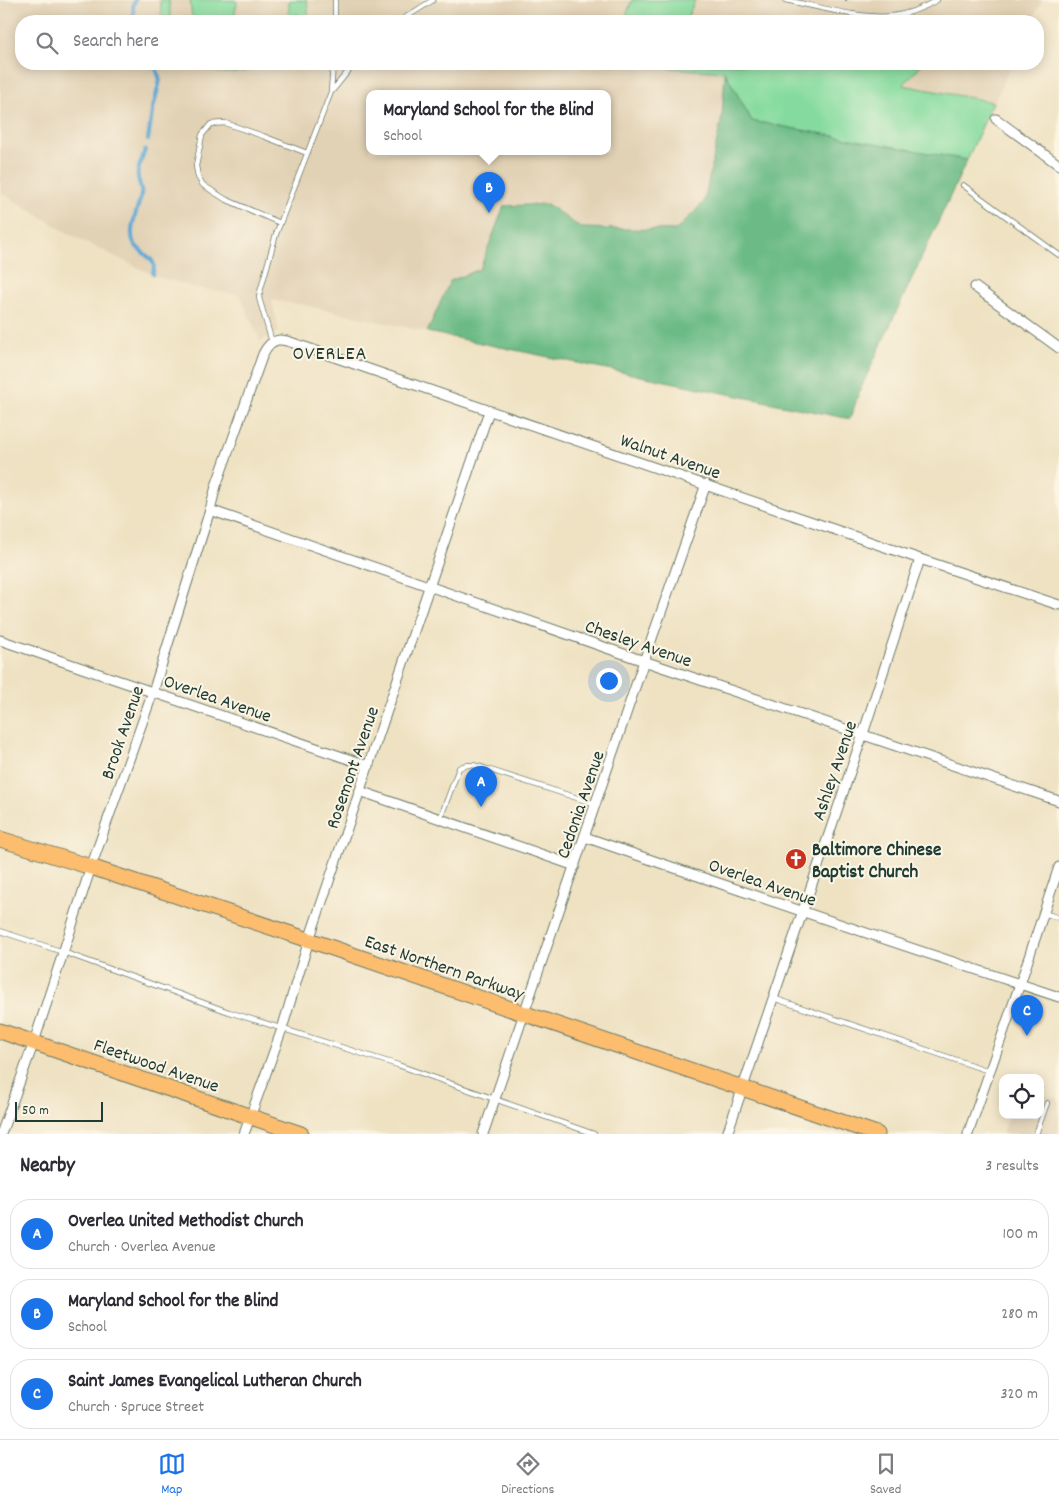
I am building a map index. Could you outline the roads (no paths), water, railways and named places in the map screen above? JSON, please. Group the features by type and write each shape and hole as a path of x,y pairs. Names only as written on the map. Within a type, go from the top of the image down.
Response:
{"main road":[{"name":"East Northern Parkway","path":"0,839 91,867 309,940 877,1134"},
{"name":"Fleetwood Avenue","path":"0,1031 301,1134"}],"street":[{"path":"996,119 1059,165"},
{"path":"975,287 1059,348"},
{"name":"Walnut Avenue","path":"272,342 279,339 414,383 489,411 1059,605"},
{"name":"Brook Avenue","path":"1,1134 34,1042 91,867 153,692 216,486 263,354 272,342"},
{"name":"Rosemont Avenue","path":"244,1134 282,1029 309,940 489,411"},
{"name":"Cedonia Avenue","path":"483,1134 706,484"},
{"name":"Chesley Avenue","path":"210,510 644,661 1059,801"},
{"name":"Ashley Avenue","path":"727,1134 863,734 920,559"},
{"name":"Overlea Avenue","path":"0,640 369,766"},
{"path":"360,791 575,866"},
{"name":"Overlea Avenue","path":"585,837 802,912 1059,997"},
{"path":"968,1134 1059,867"}],"lane":[{"path":"335,0 335,15"},
{"path":"409,15 433,0"},
{"path":"785,0 861,15"},
{"path":"894,15 908,13 937,0"},
{"path":"272,342 259,298 276,234 331,92 333,70"},
{"path":"331,92 349,70"},
{"path":"280,223 225,200 202,185 196,166 202,135 211,124 225,123 307,153"},
{"path":"963,185 1059,255"},
{"path":"440,819 459,768 467,765 484,768 596,804"},
{"path":"1044,914 1059,918"},
{"path":"0,931 230,1012 398,1065 594,1134"},
{"path":"773,998 989,1071"},
{"path":"1036,1134 1047,1103"}],"waterway":[{"path":"134,15 135,0"},
{"path":"148,140 152,112 160,80 157,70"},
{"path":"145,150 138,172 141,192 132,238 136,246 153,263 153,274"}],"place":[{"name":"Maryland School for the Blind","path":"489,213"},
{"name":"Overlea United Methodist Church","path":"481,807"},
{"name":"Baltimore Chinese Baptist Church","path":"796,859"},
{"name":"Saint James Evangelical Lutheran Church","path":"1027,1036"}],"district":[{"name":"OVERLEA","path":"330,352"}]}
